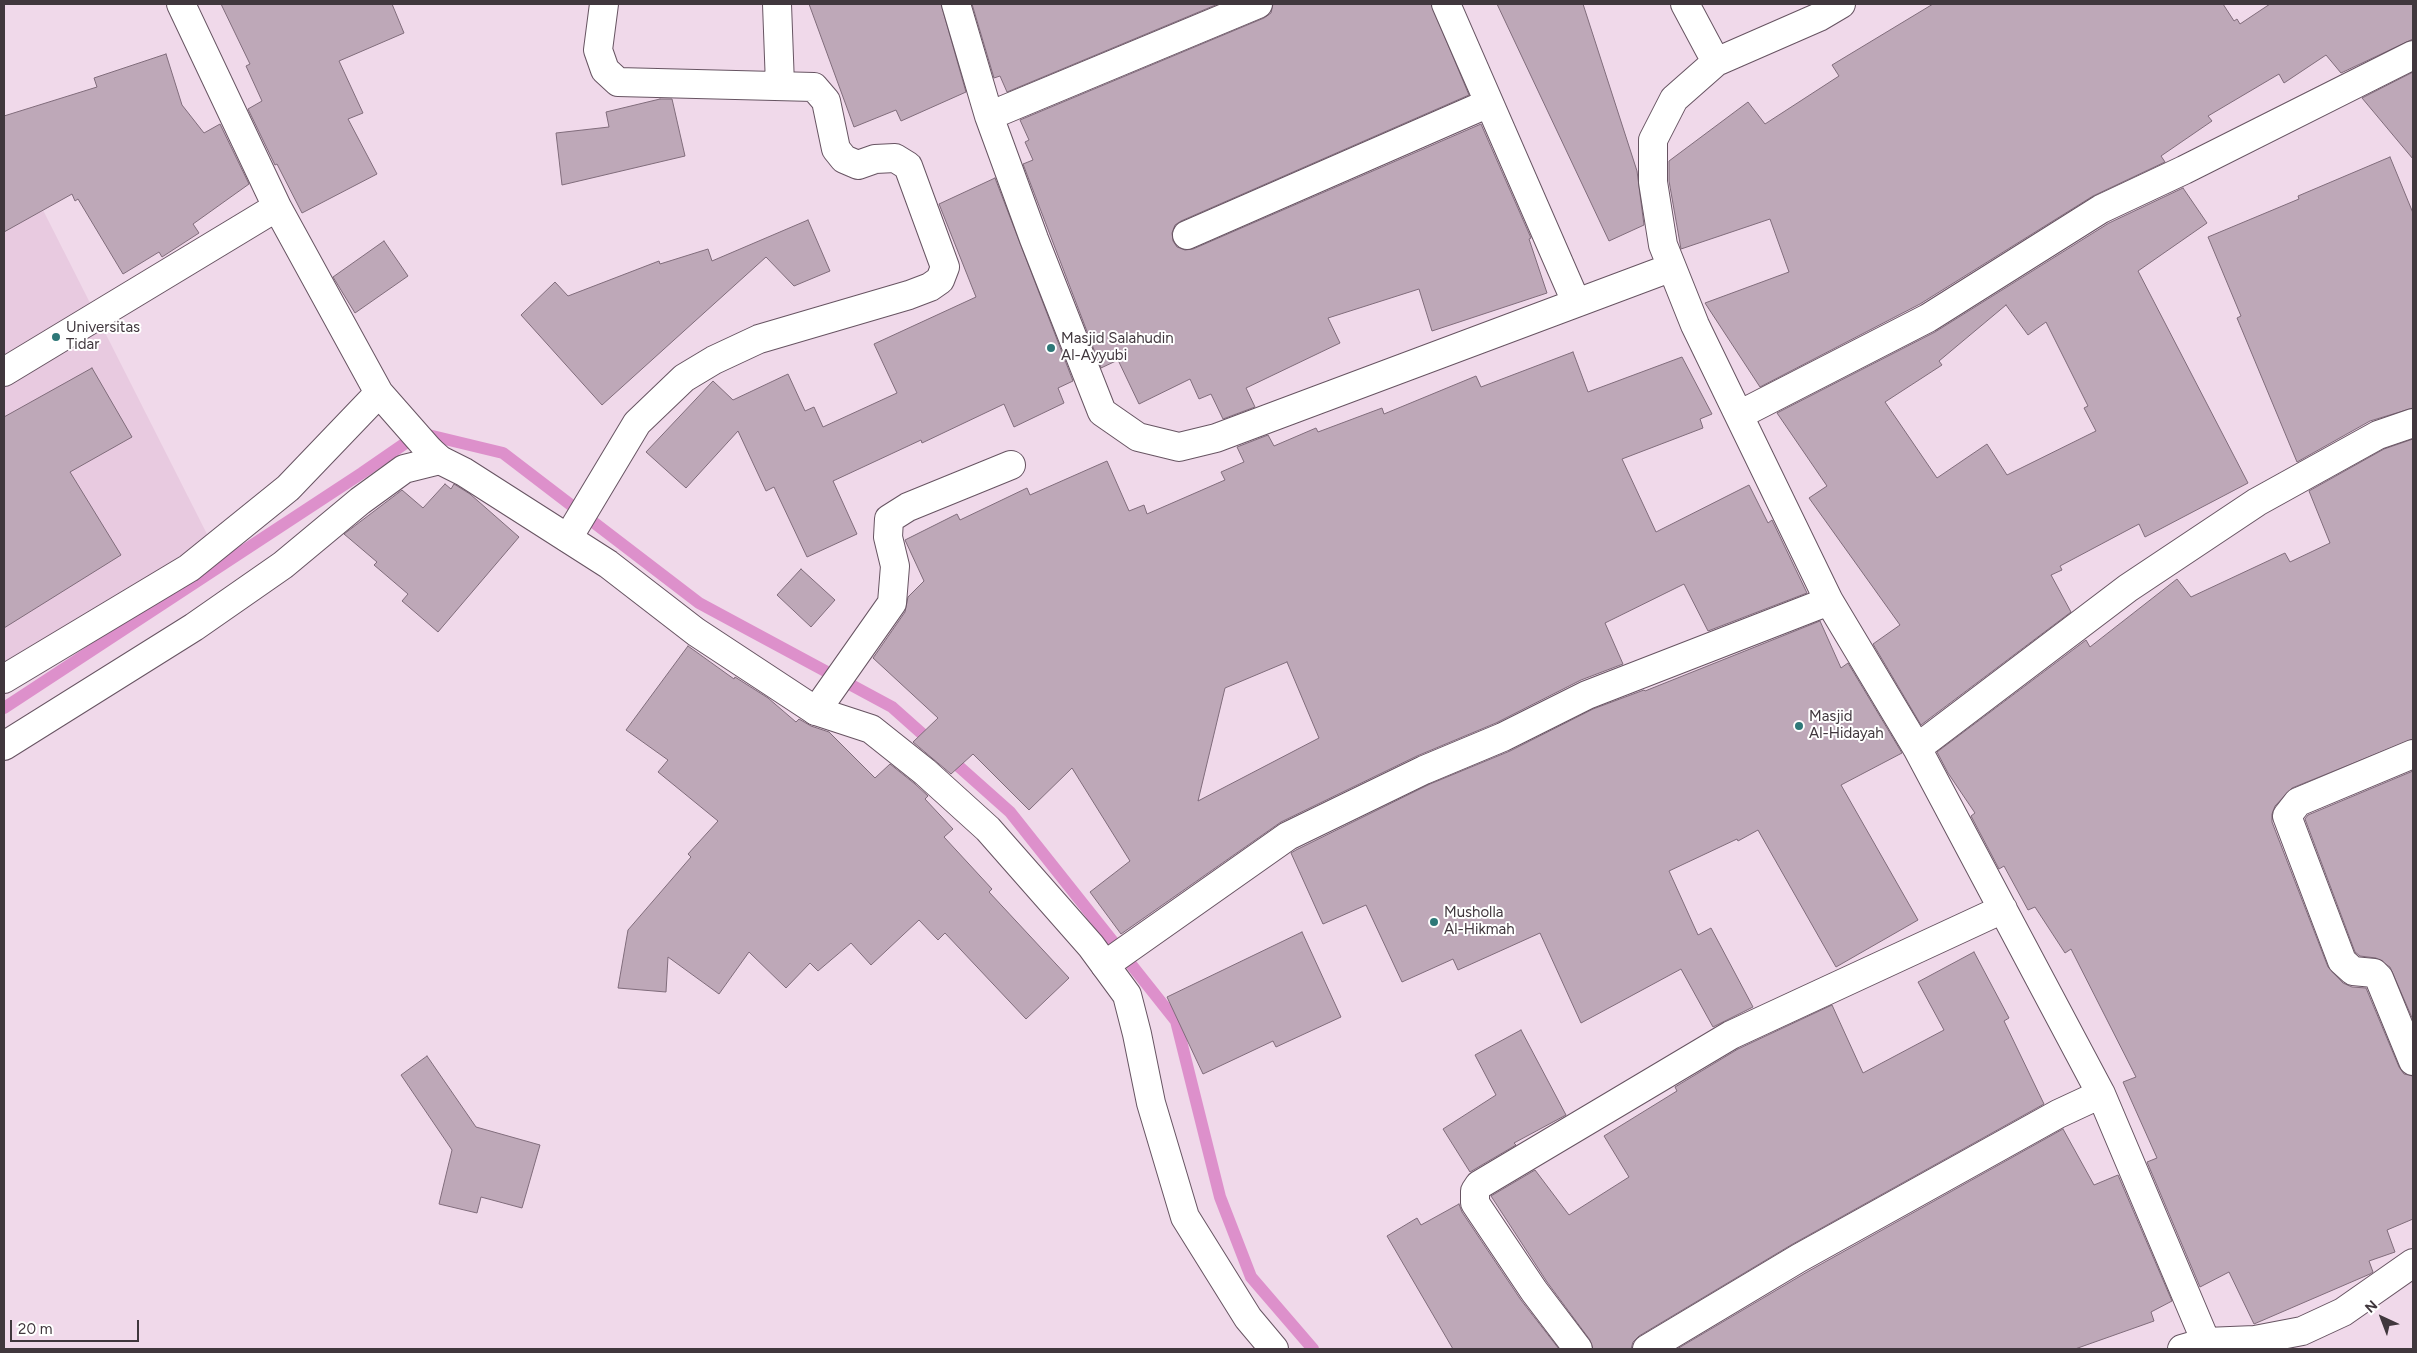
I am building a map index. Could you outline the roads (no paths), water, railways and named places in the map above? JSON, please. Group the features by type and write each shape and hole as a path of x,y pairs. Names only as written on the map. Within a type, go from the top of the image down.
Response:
{"street":[{"path":"181,4 276,207 384,399 435,456 571,532 608,564 696,632 823,700 871,729 925,772 988,829 1108,962 1126,995 1137,1034 1151,1103 1185,1217 1248,1318 1274,1349"},
{"path":"571,532 597,492 637,423 684,378 714,360 759,339 909,295 940,280 945,267 908,166 895,158 876,159 858,165 844,159 836,149 826,102 820,92 814,87 618,82 604,70 598,50 604,4"},
{"path":"777,4 780,85"},
{"path":"956,4 989,116 1034,239 1102,412 1138,437 1179,447 1216,438 1670,268"},
{"path":"989,116 1258,4"},
{"path":"1446,4 1576,302"},
{"path":"1685,4 1716,62"},
{"path":"1841,4 1819,16 1716,62 1674,99 1654,140 1653,182 1662,246 1695,325 1829,601 1917,748 2101,1094 2194,1346 2255,1340 2302,1331 2343,1312 2413,1264"},
{"path":"1739,415 1928,318 2101,209 2184,170 2413,55"},
{"path":"1187,235 1489,102"},
{"path":"4,372 276,207"},
{"path":"4,679 189,568 288,488 384,399"},
{"path":"1917,748 2128,588 2257,502 2378,435 2413,423"},
{"path":"4,746 194,627 283,565 404,469 435,456"},
{"path":"823,700 856,651 882,620 892,603 896,566 888,536 889,519 908,508 1011,465"},
{"path":"1108,962 1288,836 1424,770 1502,737 1587,695 1829,601"},
{"path":"2413,754 2298,802 2287,816 2342,960 2353,970 2374,973 2379,978 2413,1061"},
{"path":"1578,1349 1534,1291 1475,1203 1475,1191 1479,1185 1730,1035 2003,909"},
{"path":"1647,1349 1858,1225 2058,1114 2101,1094"}],"waterway":[{"path":"4,708 420,433 503,453 699,603 892,707 1010,812 1176,1021 1220,1197 1251,1277 1313,1349"}],"place":[{"name":"Universitas Tidar","path":"56,337"},
{"name":"Masjid Salahudin Al-Ayyubi","path":"1051,348"},
{"name":"Masjid Al-Hidayah","path":"1799,726"},
{"name":"Musholla Al-Hikmah","path":"1434,922"}]}
